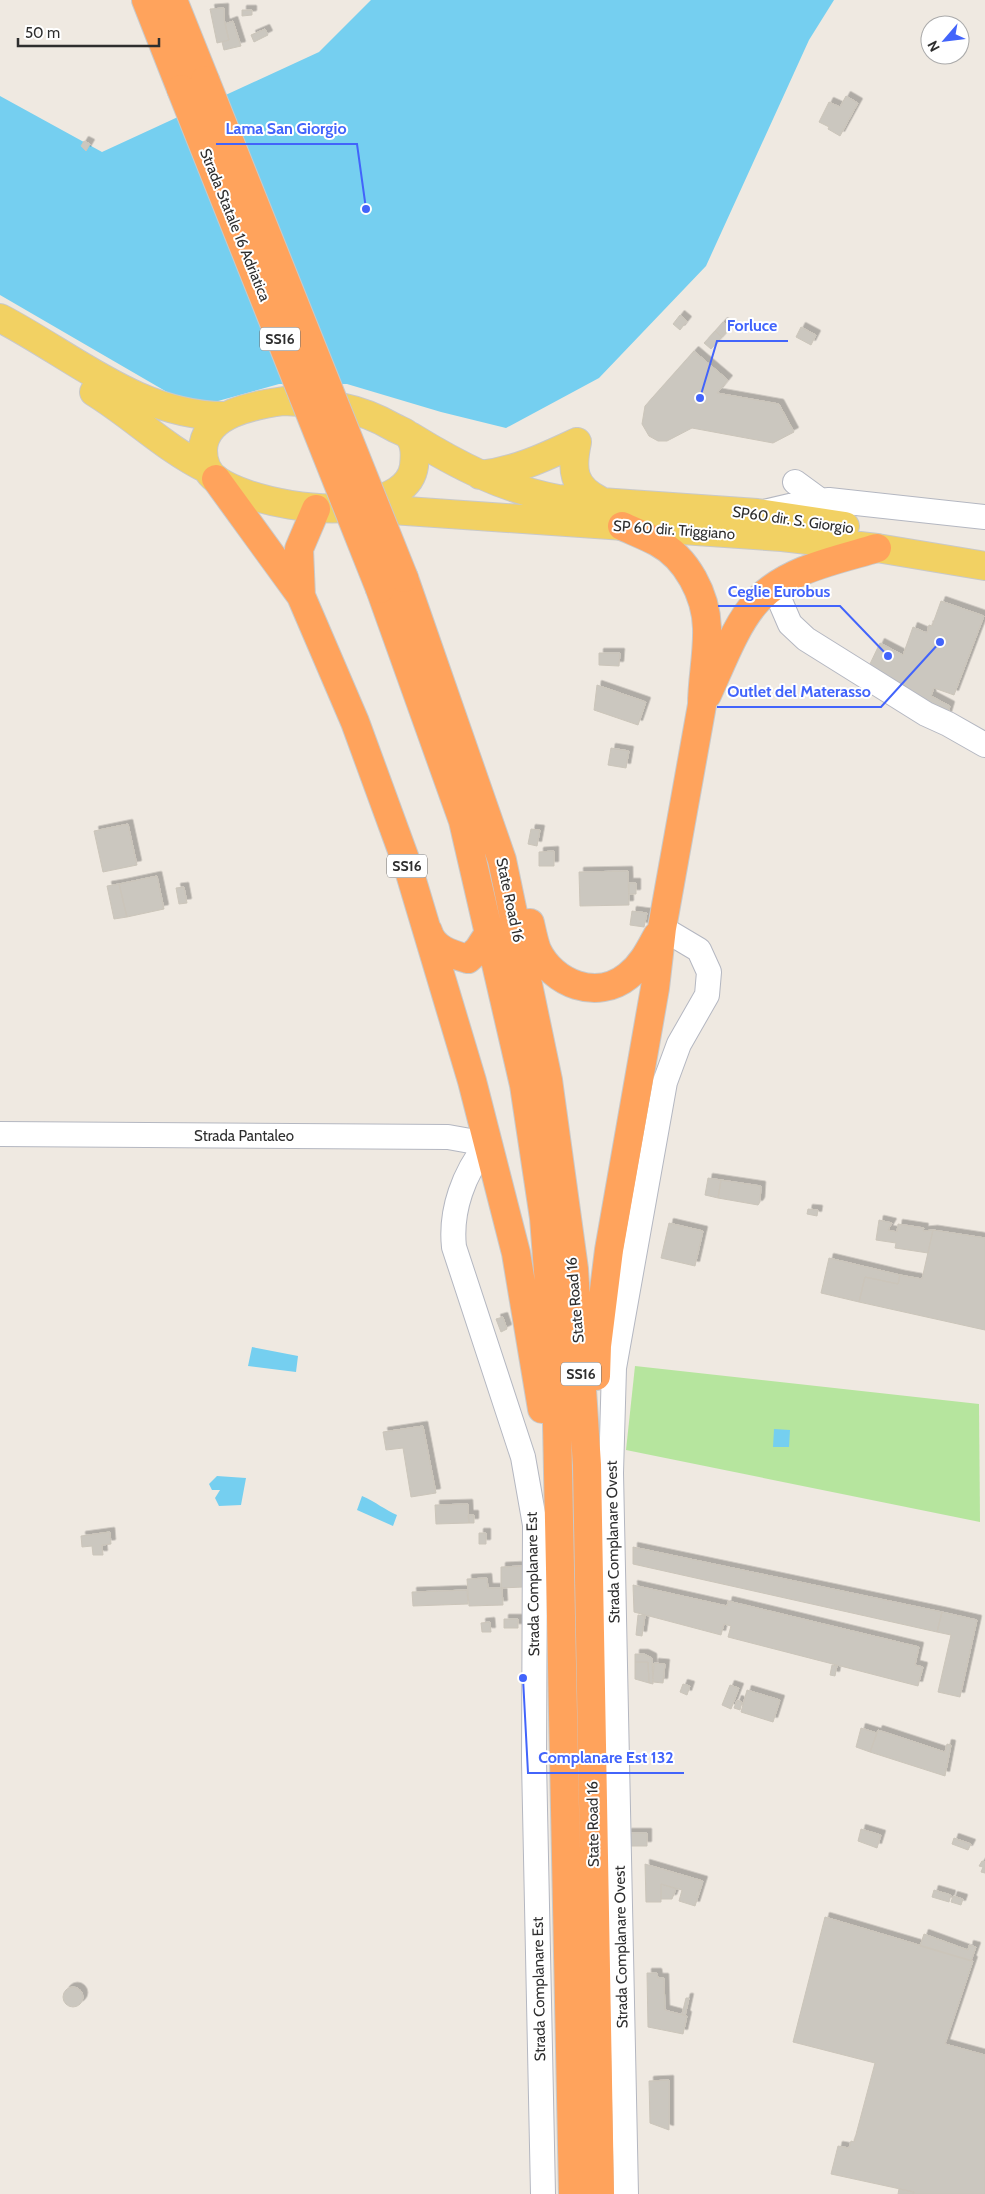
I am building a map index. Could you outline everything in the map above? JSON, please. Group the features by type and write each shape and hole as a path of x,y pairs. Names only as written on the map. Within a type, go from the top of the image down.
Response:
{"highway":[{"name":"Strada Statale 16 Adriatica","path":"146,0 193,85 392,583"},
{"name":"Strada Statale 16 Adriatica","path":"173,0 193,85"},
{"name":"SS16","path":"211,474 301,596 355,722 408,868 472,1081 516,1253 543,1413 559,1469"},
{"path":"301,596 299,549 316,509"},
{"name":"SS16","path":"587,1464 594,1417 597,1346 609,1250 655,988 662,928 702,705 702,678 708,629 704,598 676,558 658,542 622,526"},
{"path":"702,705 750,610 774,587 788,578 876,548"},
{"name":"State Road 16","path":"392,583 502,860 548,1080 572,1250 587,1464 600,2194"},
{"name":"State Road 16","path":"392,583 463,821 524,1085 544,1218 556,1376 559,1469 574,2194"},
{"name":"SS16","path":"502,860 520,887 537,949 548,968 566,982 585,988 606,987 626,978 640,965 662,928"},
{"name":"SS16","path":"426,928 431,941 449,954 468,959"},
{"name":"SS16","path":"450,1012 454,984 468,959 478,950 489,933"}],"main road":[{"path":"0,318 42,340 135,397 200,417 226,416"},
{"path":"0,337 113,404 184,458 237,492 316,509 362,506 386,497 402,488 413,475 415,452 410,436"},
{"name":"SP60 dir. S. Giorgio","path":"226,416 266,404 315,402 355,409 410,436 480,475 530,494 558,499 599,500 757,513 985,547"},
{"path":"211,474 203,459 203,442 214,426 226,416"},
{"path":"480,475 505,472 531,464 577,442 574,458 577,482 582,490 599,500"},
{"name":"SP 60 dir. Triggiano","path":"362,506 392,510 782,537 876,548 985,566"}],"street":[{"path":"795,482 821,501"},
{"path":"757,513 821,501 868,503 985,517"},
{"path":"774,587 790,624 806,640 926,714 985,745"},
{"name":"Strada Complanare Ovest","path":"626,2194 611,1482 614,1368 665,1082 679,1044 707,995 709,972 699,950 662,928"},
{"name":"Strada Pantaleo","path":"0,1134 448,1137 487,1144"},
{"name":"Strada Complanare Est","path":"487,1144 478,1155 462,1187 454,1213 452,1228 454,1247 523,1457 535,1525 535,1771 544,2194"}],"green space":[{"path":"635,1366 979,1404 980,1522 626,1450"}],"water":[{"path":"371,0 834,0 809,40 706,266 599,378 506,428 441,412 347,384 279,384 218,401 191,401 167,392 0,295 0,96 102,152 319,52"},
{"path":"252,1347 298,1356 296,1372 248,1366"},
{"path":"774,1429 790,1430 789,1447 773,1447"},
{"path":"217,1476 246,1478 241,1505 219,1506 215,1498 220,1490 212,1490 209,1484"},
{"path":"362,1496 397,1515 393,1526 357,1510"}],"building":[{"path":"224,8 224,19 229,40 217,43 210,9"},
{"path":"242,10 252,10 252,15 242,16"},
{"path":"233,21 241,46 224,50 222,42 229,40 225,24"},
{"path":"265,29 268,35 254,42 251,35"},
{"path":"846,96 858,103 840,136 819,122 829,102 840,107"},
{"path":"84,141 90,144 86,151 81,146"},
{"path":"680,315 687,321 680,330 673,324"},
{"path":"723,322 730,328 722,337 715,331"},
{"path":"801,327 816,335 811,345 796,337"},
{"path":"715,331 722,337 711,349 704,343"},
{"path":"694,351 728,380 717,393 779,404 794,432 773,443 692,428 667,441 658,441 649,436 642,424 645,406"},
{"path":"941,601 984,616 954,695 934,688 931,696 950,706 947,716 869,666 880,643 903,655 913,627 927,633 929,625 932,626"},
{"path":"599,653 620,653 619,666 599,665"},
{"path":"597,685 646,702 638,725 594,710"},
{"path":"611,748 629,751 626,768 608,765"},
{"path":"128,824 137,865 103,872 94,831"},
{"path":"531,829 540,830 537,846 528,844"},
{"path":"554,851 554,866 539,866 539,852"},
{"path":"628,871 629,905 580,906 579,872"},
{"path":"157,876 164,909 127,917 119,884"},
{"path":"629,883 636,883 636,894 629,894"},
{"path":"119,884 127,917 114,919 107,886"},
{"path":"184,887 187,903 179,904 176,888"},
{"path":"632,911 647,913 644,927 630,925"},
{"path":"708,1178 721,1180 718,1198 705,1195"},
{"path":"721,1180 761,1186 760,1202 758,1205 718,1198"},
{"path":"808,1209 818,1210 817,1216 807,1214"},
{"path":"879,1220 892,1223 888,1230 897,1232 898,1224 924,1228 923,1231 933,1230 928,1253 895,1248 896,1243 876,1240"},
{"path":"669,1223 703,1231 695,1266 661,1258"},
{"path":"933,1230 985,1238 985,1330 859,1302 865,1277 898,1284 900,1275 922,1279"},
{"path":"829,1258 900,1275 898,1284 865,1277 859,1302 821,1293"},
{"path":"503,1317 507,1329 501,1332 496,1319"},
{"path":"423,1426 436,1493 411,1497 403,1448 386,1450 383,1432"},
{"path":"468,1504 469,1523 436,1524 435,1505"},
{"path":"468,1515 474,1515 474,1523 469,1523"},
{"path":"110,1532 111,1544 102,1545 103,1555 93,1555 92,1546 82,1547 81,1536"},
{"path":"479,1533 486,1533 486,1544 479,1544"},
{"path":"633,1547 942,1612 937,1632 633,1564"},
{"path":"522,1566 523,1587 501,1588 501,1567"},
{"path":"487,1578 488,1588 502,1588 503,1605 469,1606 467,1579"},
{"path":"633,1585 727,1606 728,1601 919,1647 915,1665 923,1667 918,1686 728,1637 731,1626 724,1624 721,1635 634,1612"},
{"path":"467,1590 468,1604 413,1606 412,1592"},
{"path":"942,1612 977,1620 960,1697 938,1692 951,1635 937,1632"},
{"path":"638,1615 645,1616 642,1636 636,1635"},
{"path":"504,1619 518,1619 518,1628 504,1628"},
{"path":"490,1622 491,1632 482,1632 481,1623"},
{"path":"635,1654 644,1654 652,1658 653,1684 649,1683 648,1662 635,1662"},
{"path":"635,1662 648,1662 649,1683 635,1679"},
{"path":"654,1663 665,1664 663,1683 653,1682"},
{"path":"832,1665 837,1666 835,1676 830,1675"},
{"path":"683,1684 690,1686 687,1695 680,1692"},
{"path":"730,1685 739,1688 731,1709 722,1705"},
{"path":"747,1690 780,1700 773,1722 741,1712"},
{"path":"737,1700 742,1702 740,1710 734,1708"},
{"path":"861,1728 877,1733 870,1752 856,1747"},
{"path":"878,1730 945,1752 947,1744 951,1745 945,1776 870,1752"},
{"path":"861,1829 881,1835 877,1848 858,1841"},
{"path":"627,1833 647,1833 647,1846 627,1846"},
{"path":"954,1838 971,1844 968,1850 952,1844"},
{"path":"982,1861 985,1862 985,1873 981,1872 983,1867 979,1866"},
{"path":"645,1864 703,1881 695,1906 679,1901 682,1890 661,1884 661,1902 646,1902"},
{"path":"661,1884 676,1889 672,1899 661,1899"},
{"path":"934,1890 951,1895 949,1902 932,1897"},
{"path":"953,1896 963,1899 961,1905 951,1902"},
{"path":"825,1917 973,1961 945,2044 985,2055 985,2194 913,2194 914,2192 831,2174 838,2146 849,2148 851,2141 854,2142 875,2063 793,2042"},
{"path":"924,1934 968,1950 969,1945 976,1947 971,1961 920,1946"},
{"path":"647,1973 657,1973 658,1978 664,1978 665,2010 687,2016 683,2034 648,2027"},
{"path":"73,1987 80,1990 83,1997 80,2004 73,2007 66,2004 63,1997 66,1990"},
{"path":"686,1998 689,1998 685,2016 682,2014"},
{"path":"669,2080 669,2130 650,2123 649,2081"},
{"path":"899,2189 914,2192 913,2194 898,2194"}],"place":[{"name":"Lama San Giorgio","path":"366,209"},
{"name":"Forluce","path":"700,398"},
{"name":"Outlet del Materasso","path":"940,642"},
{"name":"Ceglie Eurobus","path":"888,656"},
{"name":"Complanare Est 132","path":"523,1678"}]}
